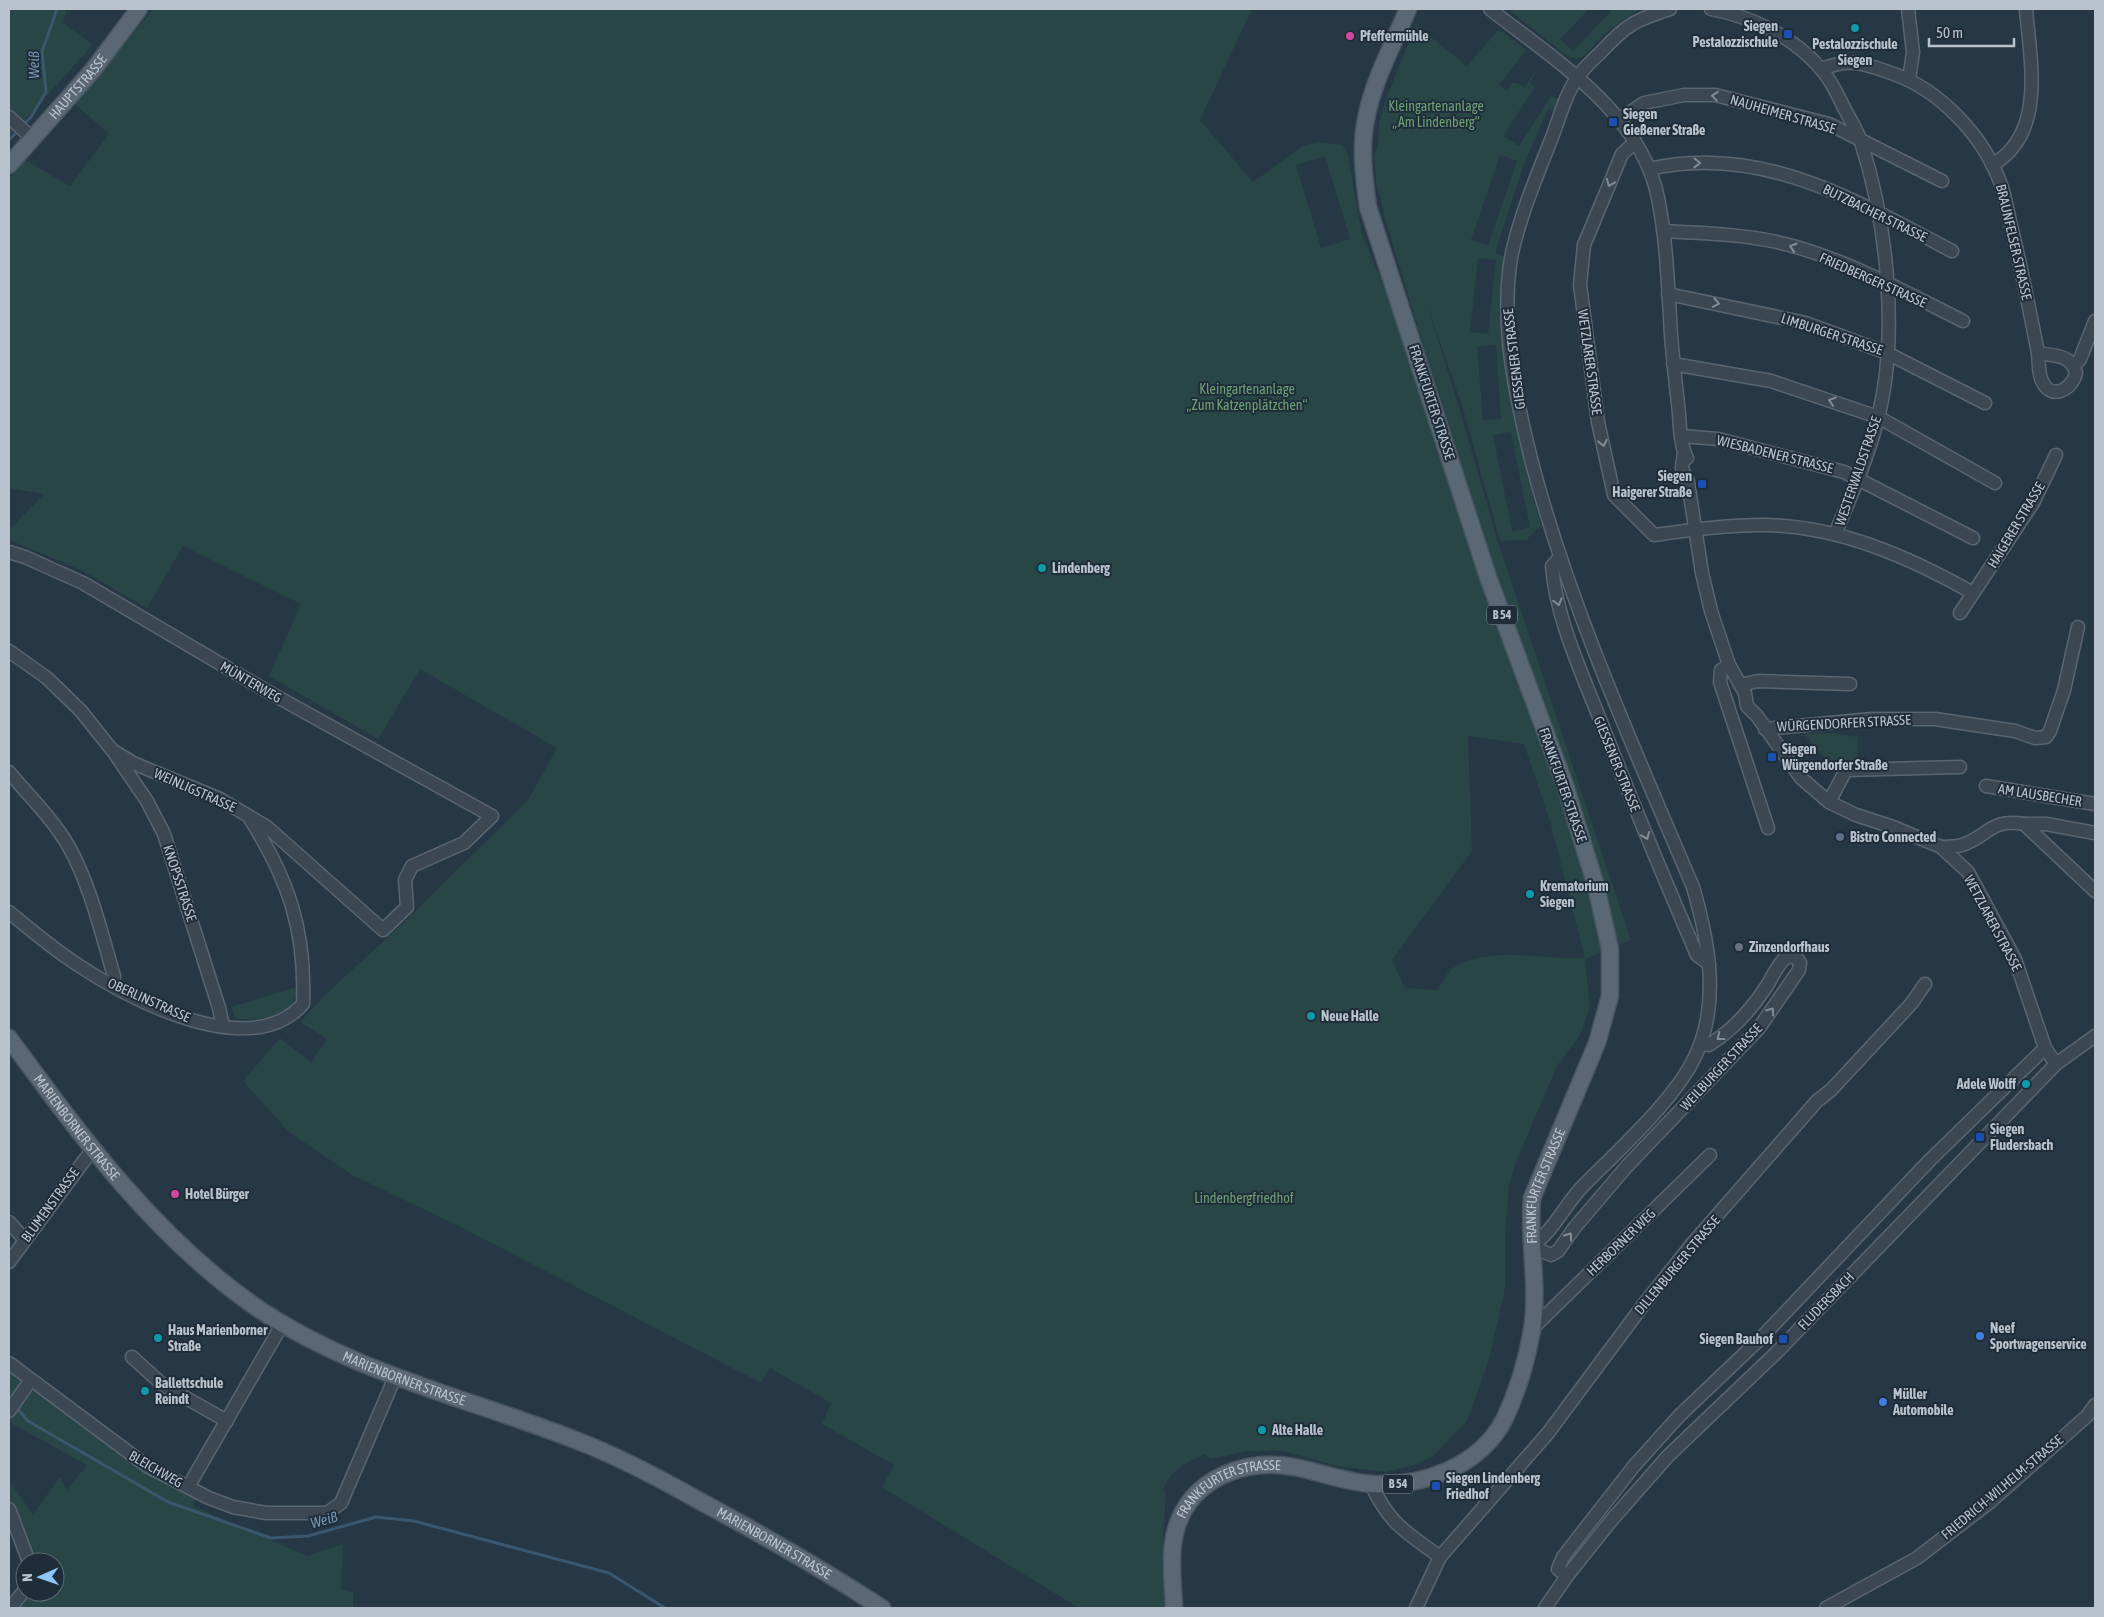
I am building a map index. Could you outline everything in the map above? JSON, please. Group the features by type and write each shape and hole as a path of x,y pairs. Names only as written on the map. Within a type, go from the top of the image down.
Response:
{"main road":[{"name":"HAUPTSTRASSE","path":"29,135 93,70 139,9"},
{"name":"FRANKFURTER STRASSE","path":"1174,1608 1173,1554 1176,1531 1182,1511 1200,1489 1217,1477 1241,1468 1262,1465 1294,1467 1371,1484 1400,1484 1421,1481 1459,1465 1491,1438 1504,1420 1519,1381 1532,1329 1534,1293 1531,1246 1532,1198 1597,1043 1610,996 1610,949 1596,886 1566,785 1488,577 1405,315 1368,207 1363,157 1366,119 1380,73 1408,9"},
{"path":"9,165 29,135"},
{"name":"MARIENBORNER STRASSE","path":"9,1038 92,1150 133,1198 207,1268 255,1306 340,1353 395,1377 576,1440 620,1458 785,1546 882,1608"}],"street":[{"name":"WETZLARER STRASSE","path":"1490,9 1595,93 1619,120 1635,142 1658,196 1663,231 1673,364 1681,436 1684,452 1691,466 1688,482 1702,574 1711,611 1729,665 1742,689 1754,701 1757,716 1765,729 1801,778 1828,802 1856,815 1903,831 1942,848 1968,872 2015,959 2045,1048 2056,1064"},
{"path":"1577,78 1615,35 1642,18 1670,9"},
{"name":"WESTERWALDSTRASSE","path":"1711,9 1732,13 1765,25 1799,49 1821,69 1834,89 1861,141 1880,213 1888,283 1887,353 1878,417 1858,479 1835,534"},
{"path":"1908,9 1913,52 1909,80"},
{"path":"1992,165 2002,159 2013,147 2025,124 2031,102 2032,80 2026,9"},
{"name":"BRAUNFELSER STRASSE","path":"1821,69 1836,64 1857,62 1909,80 1947,106 1968,128 1992,165 2003,192 2038,353 2042,382 2051,390 2064,391 2072,385 2076,373 2074,366 2080,359 2095,321"},
{"name":"GIESSENER STRASSE","path":"1531,1246 1542,1239 1575,1193 1676,1088 1690,1067 1701,1044 1709,1008 1710,964 1704,923 1693,887 1599,666 1560,557 1522,423 1512,364 1507,310 1511,258 1538,172 1577,78"},
{"name":"NAUHEIMER STRASSE","path":"1619,120 1644,103 1684,95 1715,95 1829,124 1942,181"},
{"path":"9,117 29,135"},
{"name":"WETZLARER STRASSE","path":"1635,142 1622,154 1584,245 1580,265 1580,285 1598,422 1614,495 1654,535 1696,528"},
{"name":"BUTZBACHER STRASSE","path":"1648,169 1677,162 1736,164 1807,180 1880,213 1952,251"},
{"name":"FRIEDBERGER STRASSE","path":"1663,231 1718,233 1777,242 1834,260 1888,283 1963,321"},
{"name":"LIMBURGER STRASSE","path":"1668,294 1806,323 1887,353 1985,403"},
{"path":"2038,353 2064,357 2074,366"},
{"path":"1673,364 1771,381 1878,417 1995,483"},
{"name":"WIESBADENER STRASSE","path":"1681,436 1718,438 1844,472 1973,538"},
{"name":"HAIGERER STRASSE","path":"1960,613 2033,503 2056,455"},
{"path":"1696,528 1766,525 1835,534 1891,551 1973,594"},
{"name":"MÜNTERWEG","path":"9,552 25,557 83,583 265,690 492,816 464,843 412,866 404,880 407,907 383,930"},
{"name":"GIESSENER STRASSE","path":"1560,557 1552,566 1553,583 1574,653 1631,800 1693,947 1697,955 1710,964"},
{"name":"WÜRGENDORFER STRASSE","path":"1765,729 1878,718 1935,719 2015,731 2035,738 2046,737 2064,690 2078,627"},
{"name":"WEINLIGSTRASSE","path":"9,651 47,678 80,711 112,750 133,763 220,799 267,827 383,930"},
{"path":"1729,665 1721,670 1720,682 1768,828"},
{"path":"1742,689 1758,681 1850,684"},
{"name":"KNOPSSTRASSE","path":"112,750 147,801 164,834 223,1026"},
{"path":"1828,802 1846,770 1960,767"},
{"path":"9,772 51,822 68,845 80,868 114,976 113,985"},
{"name":"AM LAUSBECHER","path":"1986,786 2095,804"},
{"name":"OBERLINSTRASSE","path":"9,912 48,945 79,966 174,1015 223,1026 268,1026 295,1013 304,1004 304,984 296,917 269,849 247,815"},
{"name":"AM LAUSBECHER","path":"1942,848 1963,845 1992,826 2015,822 2046,824 2095,833"},
{"path":"2024,824 2095,891"},
{"name":"WEILBURGER STRASSE","path":"1531,1246 1551,1255 1558,1251 1628,1165 1759,1028 1799,970 1800,963 1796,958 1786,957 1780,962 1765,989 1749,1011 1729,1030 1709,1045 1701,1044"},
{"name":"DILLENBURGER STRASSE","path":"1416,1608 1440,1557 1548,1433 1644,1304 1692,1244 1817,1101 1831,1090 1911,1004 1925,984"},
{"name":"FLUDERSBACH","path":"1558,1574 1668,1456 1777,1352 2056,1064 2095,1036"},
{"name":"FLUDERSBACH","path":"1545,1608 1563,1558 1605,1502 1678,1416 1762,1337 1930,1160 2045,1048"},
{"name":"BLUMENSTRASSE","path":"9,1262 92,1150"},
{"name":"HERBORNER WEG","path":"1532,1329 1710,1155"},
{"path":"9,1222 25,1240"},
{"path":"188,1488 283,1323"},
{"path":"132,1357 163,1385 227,1421"},
{"name":"BLEICHWEG","path":"9,1363 30,1381 147,1466 188,1488 233,1507 266,1514 327,1513 341,1503 395,1377"},
{"path":"9,1411 30,1381"},
{"name":"FRIEDRICH-WILHELM-STRASSE","path":"1826,1608 1917,1558 1972,1516 2087,1416 2095,1405"},
{"path":"1371,1484 1381,1506 1396,1525 1440,1557"},
{"path":"9,1509 25,1552"}],"green space":[{"path":"9,9 67,9 63,23 93,45 9,137"},
{"path":"153,9 1252,9 1200,120 1253,182 1303,146 1317,142 1342,145 1348,155 1362,234 1396,317 1560,787 1591,886 1604,951 1585,959 1590,1007 1580,1035 1557,1066 1516,1162 1509,1184 1505,1236 1505,1288 1489,1360 1467,1421 1433,1456 1414,1465 1386,1472 1337,1466 1283,1451 1247,1451 1210,1459 1205,1454 1198,1457 1175,1472 1163,1490 1166,1493 1163,1539 1165,1608 1079,1608 882,1487 894,1465 822,1424 831,1403 770,1368 761,1383 459,1226 352,1175 289,1132 243,1081 280,1038 311,1062 327,1039 300,1022 325,995 402,924 528,800 557,748 420,669 378,739 269,676 301,604 183,546 147,608 79,569 9,540 9,530 44,494 9,488 9,179 25,160 70,186 109,134 75,104","holes":["1325,156 1350,239 1321,248 1296,165","1468,736 1524,744 1550,821 1585,958 1522,955 1490,956 1456,966 1447,975 1438,990 1405,988 1392,960 1472,851"]},
{"path":"1508,9 1589,9 1560,39 1573,51 1613,9 1638,10 1604,34 1584,56 1577,59 1568,57"},
{"name":"Kleingartenanlage „Am Lindenberg“","path":"1416,25 1467,66 1499,29 1526,50 1499,85 1507,91 1512,83 1525,87 1540,63 1530,83 1535,87 1503,136 1519,146 1551,96 1561,100 1556,111 1548,109 1523,167 1495,253 1504,256 1501,290 1503,358 1515,426 1541,526 1526,540 1500,541 1463,409 1425,299 1460,410 1498,542 1631,940 1612,948 1492,576 1387,225 1376,181 1374,155 1378,146 1379,122 1387,96","holes":["1500,155 1517,161 1488,245 1471,240","1478,258 1496,260 1488,334 1470,332","1496,345 1501,419 1483,420 1477,347","1511,432 1530,527 1512,531 1493,435"]},
{"path":"1830,733 1858,737 1857,766 1833,767 1804,734"},
{"path":"297,987 291,1004 275,1015 254,1019 235,1018 231,1007"},
{"path":"9,1369 21,1379 21,1384 29,1391 35,1391 119,1454 197,1498 193,1506 307,1556 343,1544 341,1589 353,1593 353,1608 9,1608 15,1602 65,1602 65,1552 21,1552 9,1522 9,1481 33,1514 60,1477 67,1490 87,1465 9,1422"}],"waterway":[{"name":"Weiß","path":"23,125 31,117 46,92 42,52 57,9"},
{"name":"Weiß","path":"9,140 19,130"},
{"name":"Weiß","path":"16,1407 28,1421 168,1502 271,1538 308,1536 376,1517 414,1521 609,1573 665,1608"}],"place":[{"name":"Pestalozzischule Siegen","path":"1855,28"},
{"name":"Siegen Pestalozzischule","path":"1788,34"},
{"name":"Pfeffermühle","path":"1350,36"},
{"name":"Siegen Gießener Straße","path":"1613,122"},
{"name":"Siegen Haigerer Straße","path":"1702,484"},
{"name":"Lindenberg","path":"1042,568"},
{"name":"Siegen Würgendorfer Straße","path":"1772,757"},
{"name":"Bistro Connected","path":"1840,837"},
{"name":"Krematorium Siegen","path":"1530,894"},
{"name":"Zinzendorfhaus","path":"1739,947"},
{"name":"Neue Halle","path":"1311,1016"},
{"name":"Adele Wolff","path":"2026,1084"},
{"name":"Siegen Fludersbach","path":"1980,1137"},
{"name":"Hotel Bürger","path":"175,1194"},
{"name":"Neef Sportwagenservice","path":"1980,1336"},
{"name":"Haus Marienborner Straße","path":"158,1338"},
{"name":"Siegen Bauhof","path":"1783,1339"},
{"name":"Ballettschule Reindt","path":"145,1391"},
{"name":"Müller Automobile","path":"1883,1402"},
{"name":"Alte Halle","path":"1262,1430"},
{"name":"Siegen Lindenberg Friedhof","path":"1436,1486"}],"park label":[{"name":"Kleingartenanlage „Zum Katzenplätzchen“","path":"1247,398"},
{"name":"Lindenbergfriedhof","path":"1244,1198"}]}
